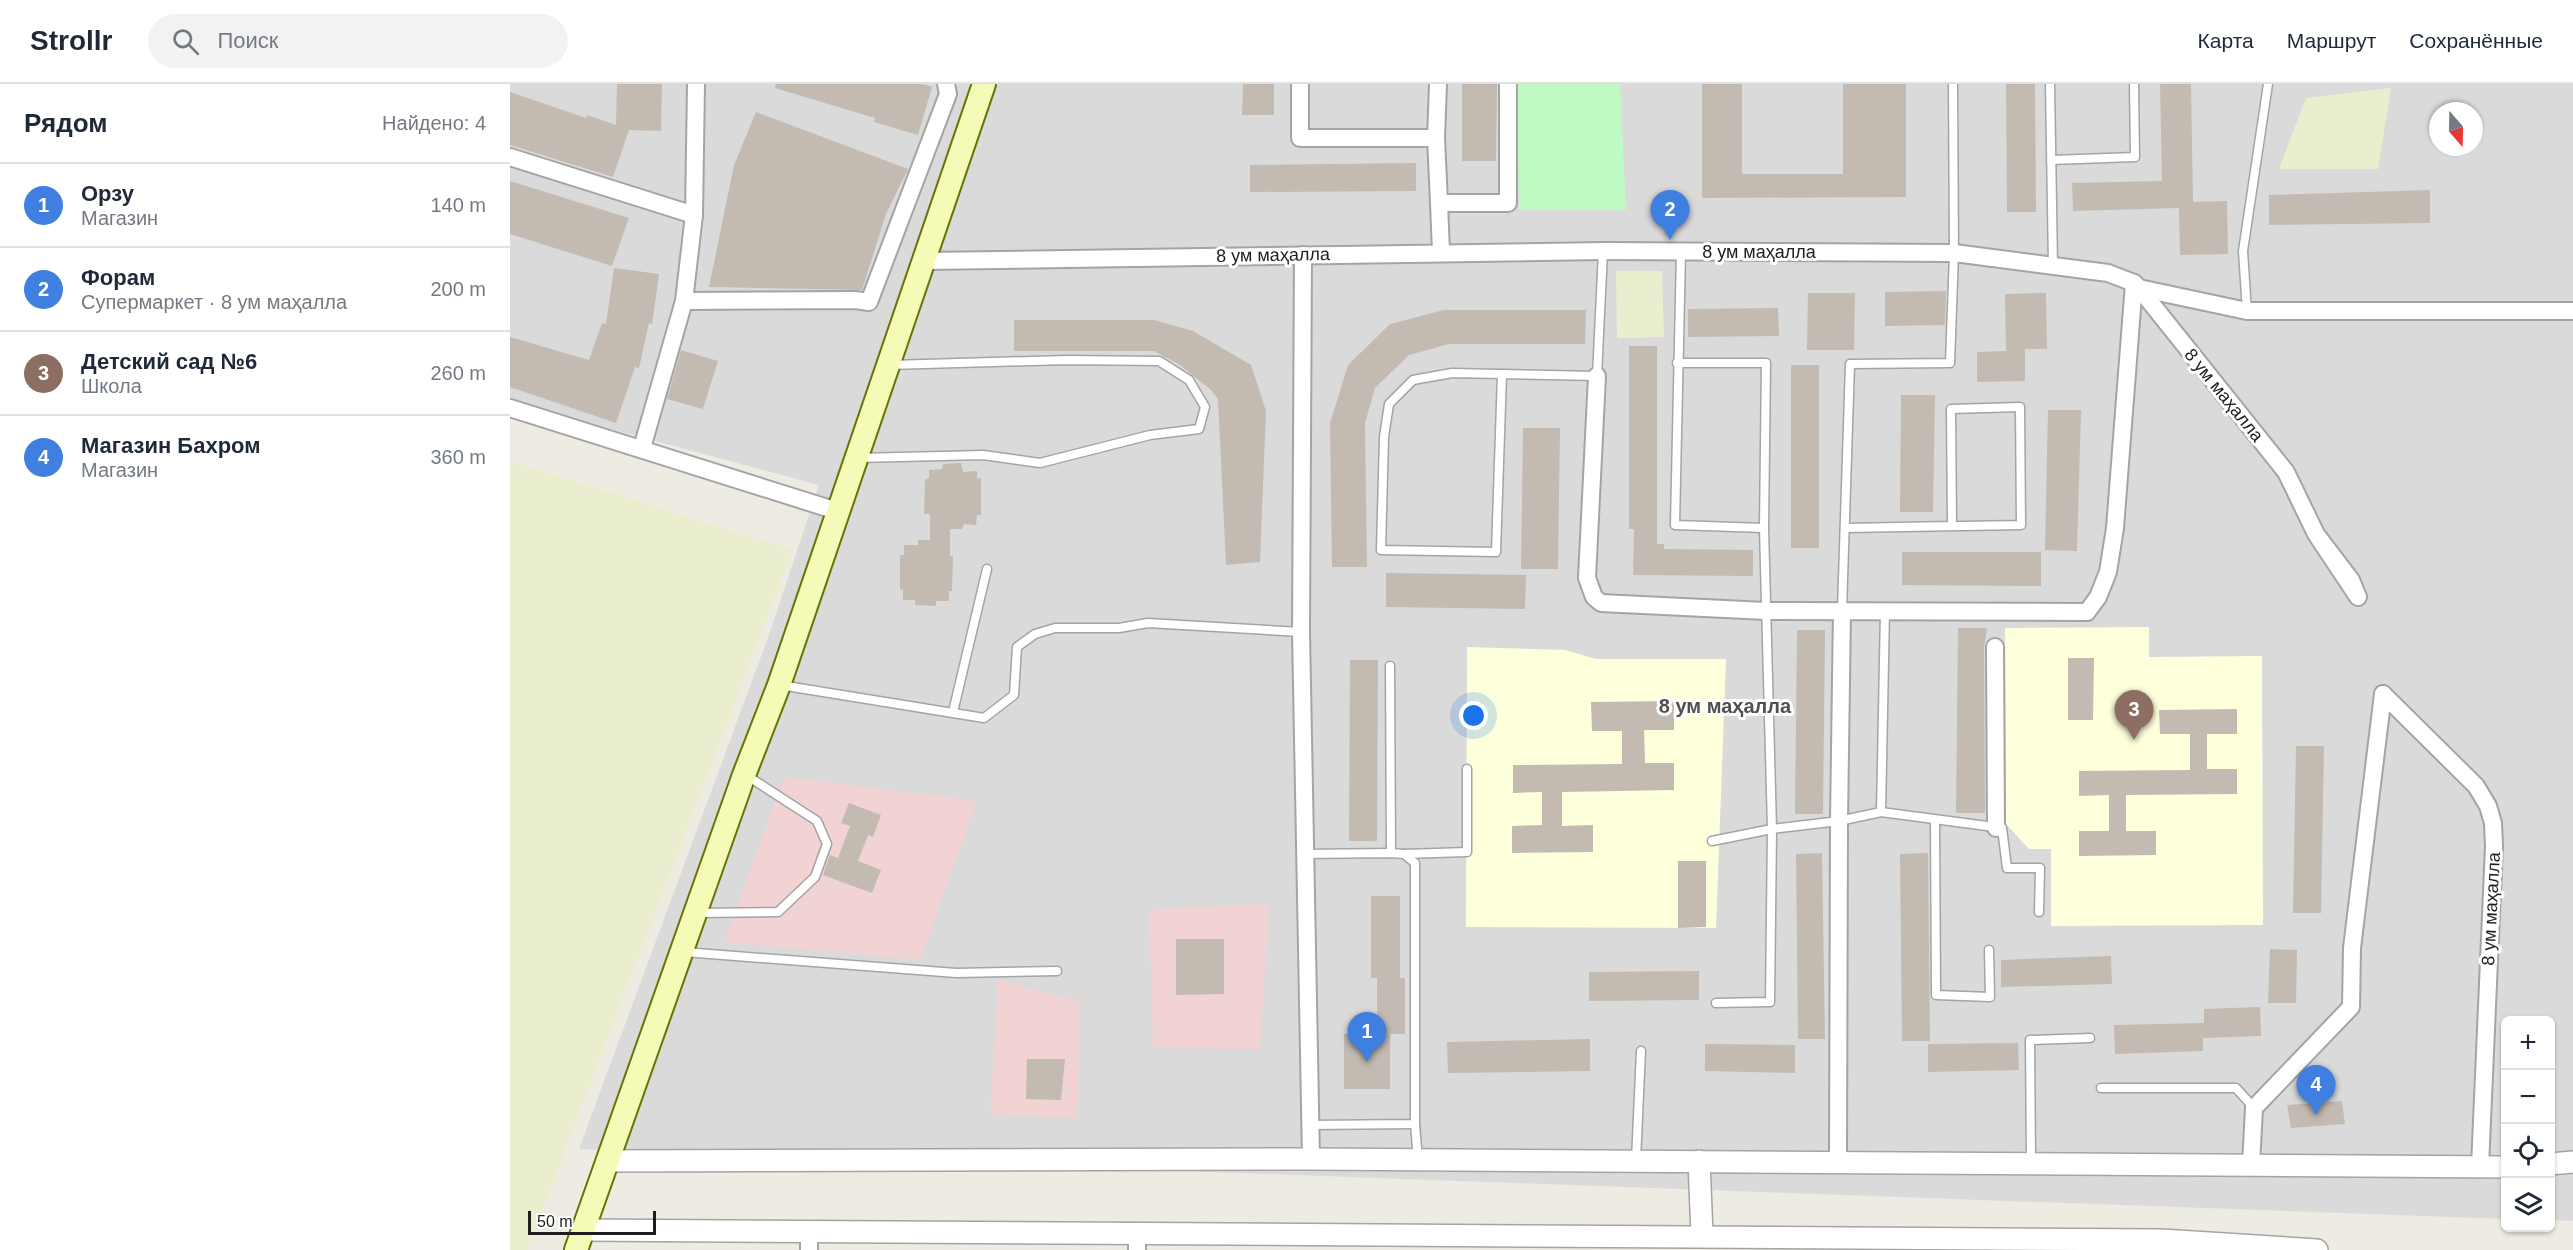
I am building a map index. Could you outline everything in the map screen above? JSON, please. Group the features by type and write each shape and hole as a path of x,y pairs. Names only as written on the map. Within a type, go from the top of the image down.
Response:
{"main road":[{"path":"580,1240 744,775 779,684 984,84"}],"street":[{"path":"642,448 684,301 694,215 696,84"},
{"path":"684,301 855,300 869,302 948,94 946,84"},
{"path":"1300,84 1300,138 1436,138"},
{"path":"1438,84 1436,138 1441,252"},
{"path":"1439,203 1508,203 1508,84"},
{"path":"510,157 694,215"},
{"name":"8 ум маҳалла","path":"925,261 1441,252 1954,253 2108,273 2136,286 2286,472 2316,534"},
{"path":"1303,255 1301,632 1311,1159"},
{"path":"1597,376 1587,578 1594,597 1601,603 1766,611 1842,610 1996,615 2087,612 2098,597 2108,572 2115,528 2136,286 2247,311 2573,311"},
{"path":"510,408 837,511"},
{"path":"1838,1161 1842,610"},
{"path":"1995,647 1996,828"},
{"name":"8 ум маҳалла","path":"2254,1108 2351,1007 2352,948 2383,694 2476,786 2488,806 2493,823 2494,858 2480,1167"},
{"path":"2252,1165 2254,1108"},
{"path":"607,1161 1636,1160 2501,1167"},
{"path":"1699,1161 1702,1236"},
{"path":"2555,1164 2573,1162"},
{"path":"580,1240 1649,1243 1702,1236 1860,1243 2162,1240 2211,1246 2317,1250"}],"lane":[{"path":"1842,610 1850,364 1950,363 1954,253 1953,84"},
{"path":"2050,84 2053,266"},
{"path":"2051,160 2135,157 2134,84"},
{"path":"2247,311 2242,251 2268,84"},
{"path":"1502,374 1496,552 1381,550 1384,437 1389,404 1413,380 1452,373 1502,374 1597,376 1603,251"},
{"path":"1681,251 1675,525 1764,528"},
{"path":"857,458 983,455 1040,463 1150,435 1198,429 1205,407 1190,380 1159,361 887,365"},
{"path":"1677,363 1766,363 1764,528 1772,829 1770,1002 1716,1003"},
{"path":"2020,407 2020,525 1845,528 1952,526 1951,409 2020,407"},
{"path":"953,712 987,569"},
{"path":"1881,812 1885,611"},
{"path":"779,684 984,718 1014,695 1017,647 1035,634 1055,628 1119,628 1148,623 1301,632"},
{"path":"1390,666 1391,853"},
{"path":"1304,854 1467,852 1467,769"},
{"path":"695,913 778,912 815,877 827,844 817,820 744,775"},
{"path":"1712,841 1881,812 2002,828 2007,868 2040,868 2038,912"},
{"path":"1935,820 1936,995 1989,997 1989,950"},
{"path":"1404,854 1415,863 1415,1124 1418,1160"},
{"path":"681,952 956,973 1058,971"},
{"path":"2031,1163 2030,1040 2090,1038"},
{"path":"1636,1160 1641,1051"},
{"path":"2101,1088 2236,1088 2254,1108"},
{"path":"1310,1125 1415,1124"}],"shaded area":[{"path":"510,84 2573,84 2573,1221 2555,1220 2555,1016 2501,1016 2501,1219 579,1149 769,635 819,485 510,402"},
{"path":"2391,88 2378,169 2279,169 2306,98"},
{"path":"1616,271 1662,271 1664,337 1617,338"},
{"path":"510,461 793,550 527,1250 510,1250"},
{"path":"2149,627 2149,657 2262,656 2263,925 2051,926 2051,849 2029,849 2006,824 2005,628"},
{"path":"1467,647 1565,650 1596,659 1726,659 1716,928 1466,927"},
{"path":"784,777 977,801 920,960 724,942"},
{"path":"1269,903 1260,1049 1153,1048 1149,910"},
{"path":"998,980 1079,1001 1078,1118 990,1114"}],"green space":[{"path":"1517,84 1620,84 1626,210 1519,210"}],"building":[{"path":"617,84 662,84 661,131 629,130 613,177 510,145 510,92 586,118 587,115 616,125"},
{"path":"776,84 923,84 932,87 918,135 874,122 875,118 775,88"},
{"path":"1243,84 1274,84 1274,115 1242,115"},
{"path":"1462,84 1497,84 1496,161 1462,161"},
{"path":"1702,84 1742,84 1742,174 1843,174 1843,84 1906,84 1906,197 1702,198"},
{"path":"2006,84 2035,84 2036,212 2007,212"},
{"path":"2160,84 2191,84 2193,202 2227,201 2228,254 2180,255 2179,208 2073,211 2072,183 2162,181"},
{"path":"756,112 908,169 886,214 862,290 709,287 734,165"},
{"path":"1416,163 1416,191 1250,192 1250,165"},
{"path":"510,181 629,218 612,266 510,234"},
{"path":"2430,190 2430,223 2269,225 2269,195"},
{"path":"614,268 659,274 652,324 649,323 639,368 635,367 616,423 510,387 510,337 589,360 602,323 606,324"},
{"path":"1946,291 1945,325 1885,326 1885,292"},
{"path":"1808,293 1855,293 1854,350 1807,350"},
{"path":"2046,293 2047,349 2025,349 2025,381 1977,382 1977,352 2006,351 2005,294"},
{"path":"1778,308 1779,336 1688,337 1688,309"},
{"path":"1444,310 1586,310 1585,344 1449,344 1409,355 1375,388 1365,423 1367,567 1332,567 1330,423 1348,365 1390,324"},
{"path":"1014,320 1154,320 1193,331 1251,365 1266,411 1260,562 1226,565 1218,399 1211,390 1180,365 1154,351 1014,351"},
{"path":"1629,346 1657,346 1657,544 1664,544 1664,549 1753,550 1753,576 1633,575 1634,529 1629,529"},
{"path":"681,350 718,361 703,409 667,399"},
{"path":"1791,365 1819,365 1819,548 1791,548"},
{"path":"1901,395 1935,395 1933,512 1900,512"},
{"path":"2048,410 2081,410 2077,551 2045,550"},
{"path":"1523,428 1560,428 1558,569 1521,569"},
{"path":"961,463 963,472 977,471 977,479 981,478 981,515 977,515 976,525 964,524 962,529 950,529 950,556 953,556 952,591 949,591 949,601 936,601 936,606 915,605 915,600 903,600 903,590 900,589 900,555 904,555 904,545 918,545 918,540 930,540 930,514 924,514 925,480 929,478 929,470 942,469 943,464"},
{"path":"1902,552 2041,552 2041,586 1902,585"},
{"path":"1386,573 1526,575 1525,609 1386,607"},
{"path":"1958,628 1987,628 1984,647 1985,813 1956,813"},
{"path":"1797,630 1825,630 1823,814 1795,814"},
{"path":"2068,658 2094,658 2093,720 2068,720"},
{"path":"1350,660 1378,660 1377,841 1349,841"},
{"path":"1674,701 1674,730 1644,730 1645,763 1674,763 1674,790 1562,792 1562,826 1593,825 1593,852 1512,853 1512,826 1542,825 1542,792 1513,793 1513,765 1622,764 1622,731 1592,731 1591,702"},
{"path":"2237,709 2237,734 2207,734 2207,769 2237,769 2237,794 2126,795 2126,831 2156,831 2156,855 2079,856 2079,831 2109,831 2109,795 2079,796 2079,771 2190,770 2190,734 2160,734 2159,710"},
{"path":"2296,746 2324,746 2321,913 2293,913"},
{"path":"849,803 881,815 873,837 868,835 858,861 881,870 872,893 823,875 830,855 838,858 850,826 841,823"},
{"path":"1822,853 1825,1039 1798,1039 1796,854"},
{"path":"1928,853 1930,1041 1902,1041 1900,854"},
{"path":"1678,861 1706,861 1706,927 1678,928"},
{"path":"1371,896 1400,896 1400,978 1405,978 1405,1034 1377,1034 1377,978 1371,978"},
{"path":"1176,939 1224,939 1224,994 1176,995"},
{"path":"2270,949 2297,950 2296,1003 2268,1003"},
{"path":"2111,956 2112,984 2001,987 2001,960"},
{"path":"1699,971 1699,1000 1589,1001 1589,972"},
{"path":"2260,1007 2261,1036 2203,1038 2203,1051 2115,1054 2114,1025 2204,1023 2204,1009"},
{"path":"1344,1034 1390,1034 1390,1089 1344,1089"},
{"path":"1590,1039 1590,1071 1448,1073 1447,1042"},
{"path":"2018,1043 2019,1070 1928,1072 1928,1044"},
{"path":"1705,1044 1795,1045 1795,1073 1705,1071"},
{"path":"1027,1059 1065,1059 1061,1100 1026,1099"},
{"path":"2342,1101 2345,1124 2291,1128 2287,1105"}],"place":[{"name":"Форам","path":"1670,240"},
{"name":"Детский сад №6","path":"2134,740"},
{"name":"Орзу","path":"1367,1062"},
{"name":"Магазин Бахром","path":"2316,1115"}],"district":[{"name":"8 ум маҳалла","path":"1725,706"}]}
